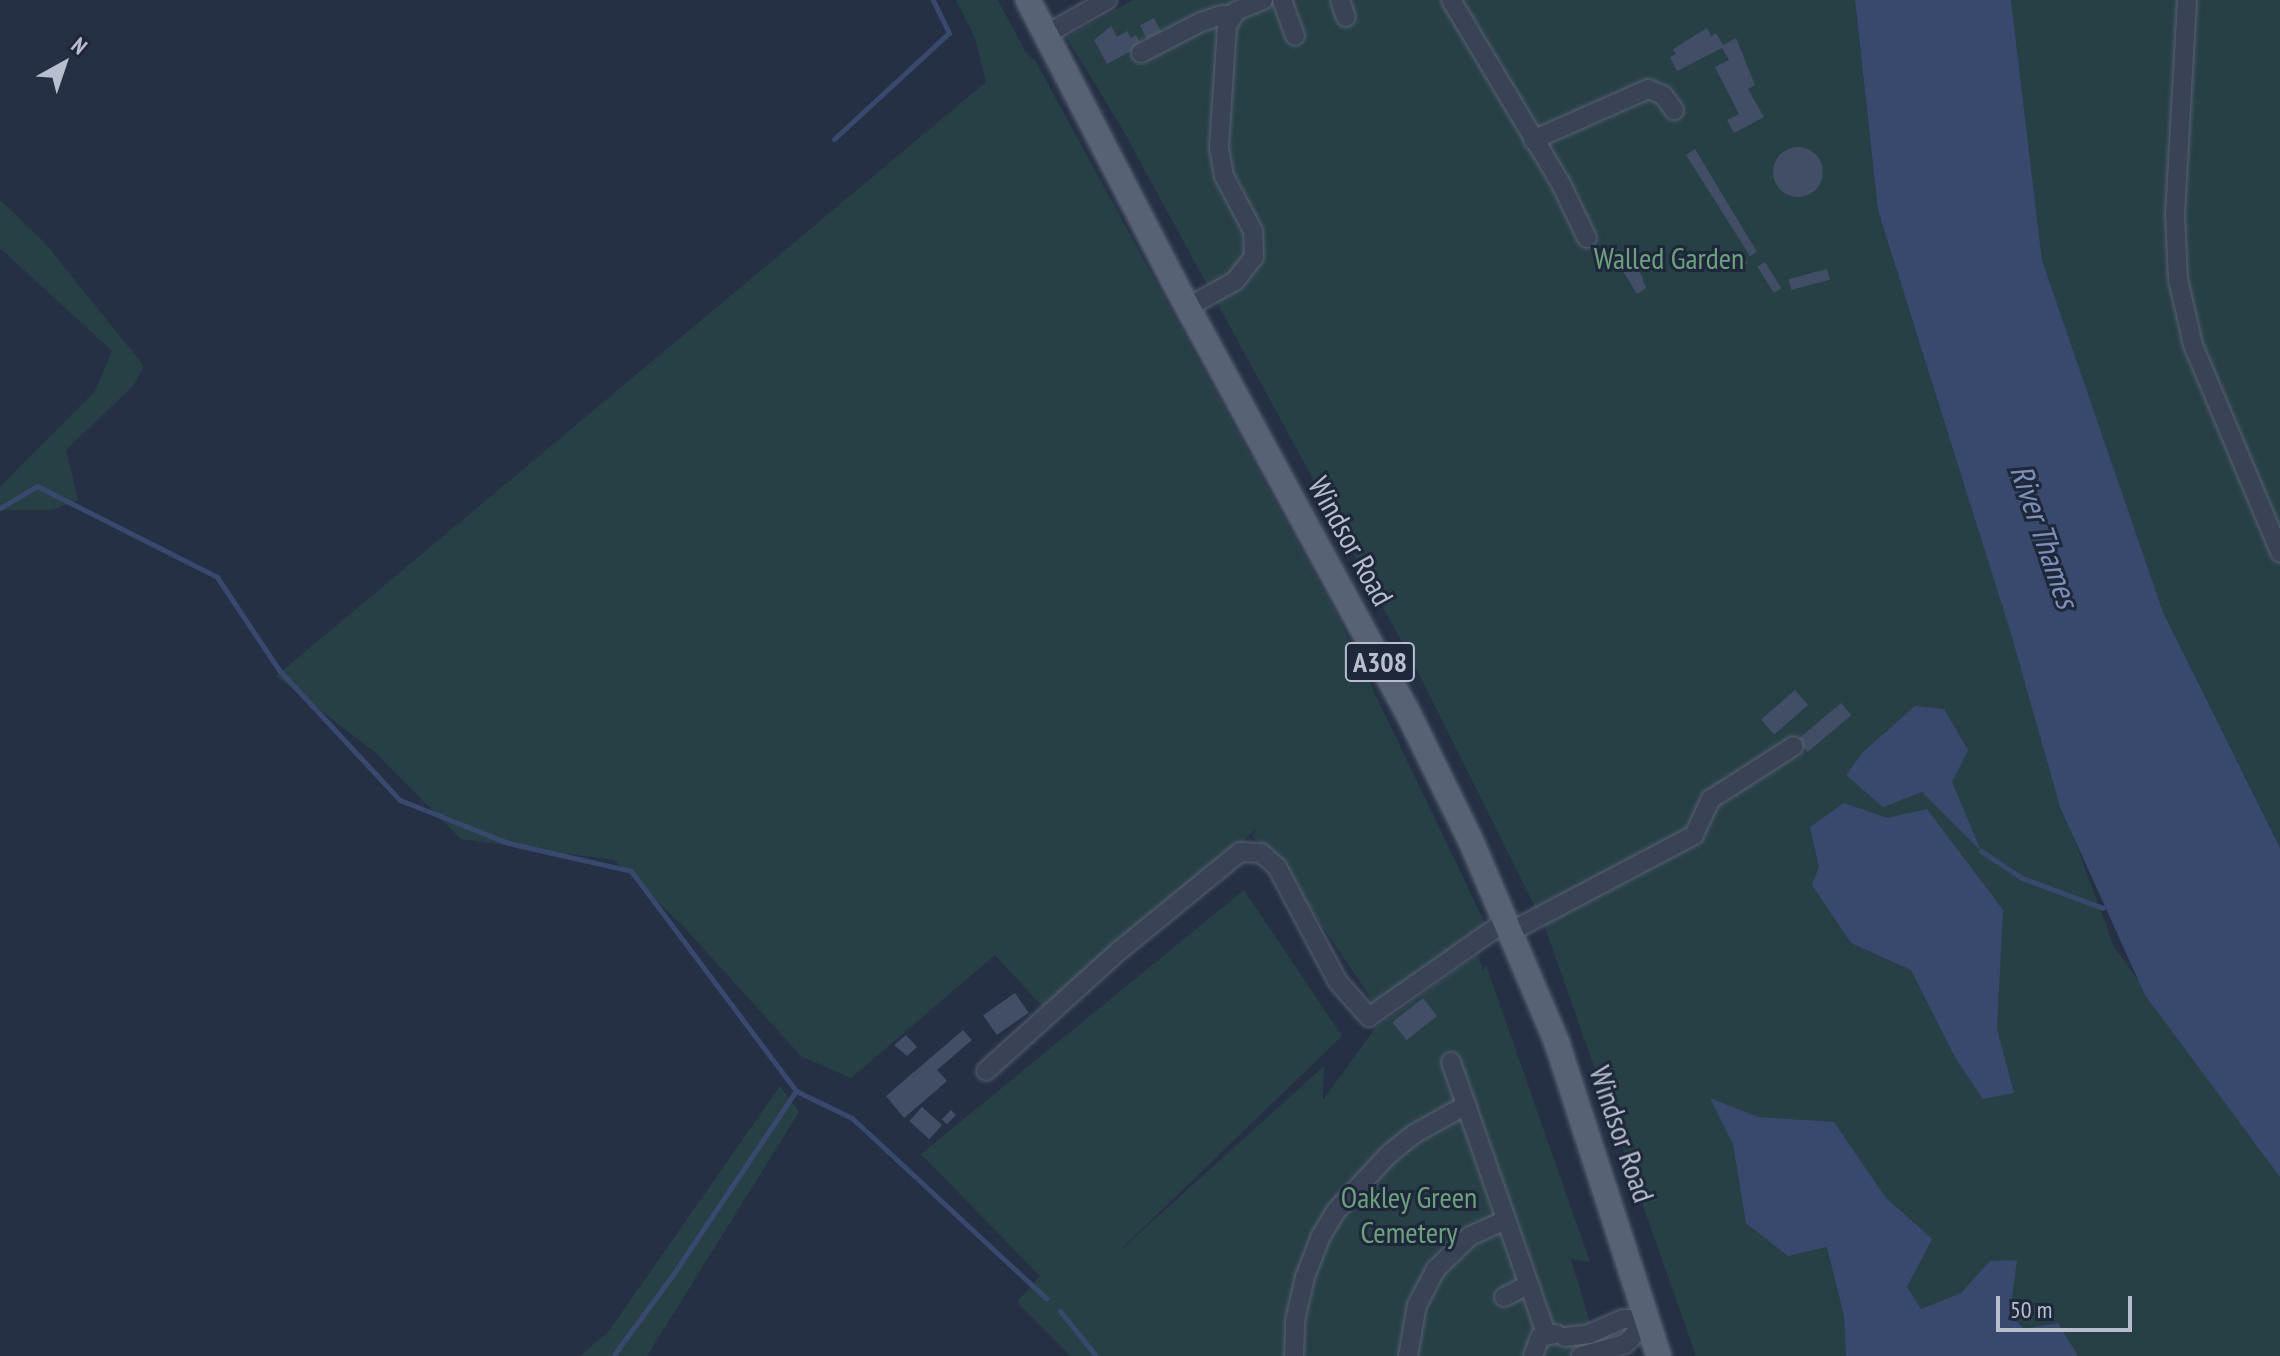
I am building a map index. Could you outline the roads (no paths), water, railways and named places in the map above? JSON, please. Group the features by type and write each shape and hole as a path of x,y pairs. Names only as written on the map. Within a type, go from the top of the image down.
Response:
{"main road":[{"name":"Windsor Road","path":"1028,0 1188,307 1407,711 1510,926 1581,1113 1659,1356"}],"lane":[{"path":"1047,34 1107,0"},
{"path":"1141,53 1201,22 1221,15 1232,15 1263,0"},
{"path":"1282,0 1295,36"},
{"path":"1451,0 1587,238"},
{"path":"2187,0 2175,214 2178,279 2193,345 2280,552"},
{"path":"1188,307 1241,276 1251,264 1255,249 1250,222 1224,176 1219,155 1225,31 1232,15"},
{"path":"1533,140 1648,89 1663,95 1674,110"},
{"path":"986,1071 1120,950 1240,852 1261,853 1277,867 1338,982 1369,1017 1510,926 1694,835 1711,799 1794,746"},
{"path":"1451,1062 1546,1334"},
{"path":"1294,1356 1295,1321 1305,1277 1321,1236 1336,1211 1388,1155 1414,1134 1466,1105"},
{"path":"1408,1356 1417,1305 1436,1269 1470,1236 1506,1220"},
{"path":"1504,1297 1528,1285"},
{"path":"1533,1356 1536,1341 1546,1334 1565,1337 1589,1334 1623,1319 1649,1320"},
{"path":"1581,1356 1632,1339 1649,1320"},
{"path":"1565,1337 1572,1356"},
{"path":"1612,1348 1632,1356"}],"water":[{"name":"River Thames","path":"1855,0 2011,0 2042,260 2163,612 2280,848 2280,1177 2145,995 2060,807 2011,634 1878,211"},
{"path":"1915,706 1944,709 1968,750 1952,782 1981,851 1922,792 1883,807 1846,775 1863,752"},
{"path":"1844,803 1887,818 1927,809 2003,910 1997,1029 2014,1093 1983,1099 1955,1057 1911,970 1851,943 1812,885 1819,867 1810,827"},
{"path":"1710,1098 1758,1117 1834,1122 1886,1198 1932,1239 1907,1287 1921,1309 1961,1293 1990,1261 2017,1260 2010,1313 2024,1329 2058,1323 2078,1356 1846,1356 1844,1316 1827,1247 1788,1256 1746,1223 1733,1144"}],"waterway":[{"path":"834,139 949,33 933,0"},
{"path":"0,508 37,486 217,577 279,670 400,800 508,843 631,871 796,1091"},
{"path":"1981,851 2022,878 2103,908"},
{"path":"613,1356 672,1276 796,1091 852,1118 1046,1298"},
{"path":"1060,1311 1096,1356"}],"park label":[{"name":"Walled Garden","path":"1669,258"},
{"name":"Oakley Green Cemetery","path":"1409,1214"}]}
